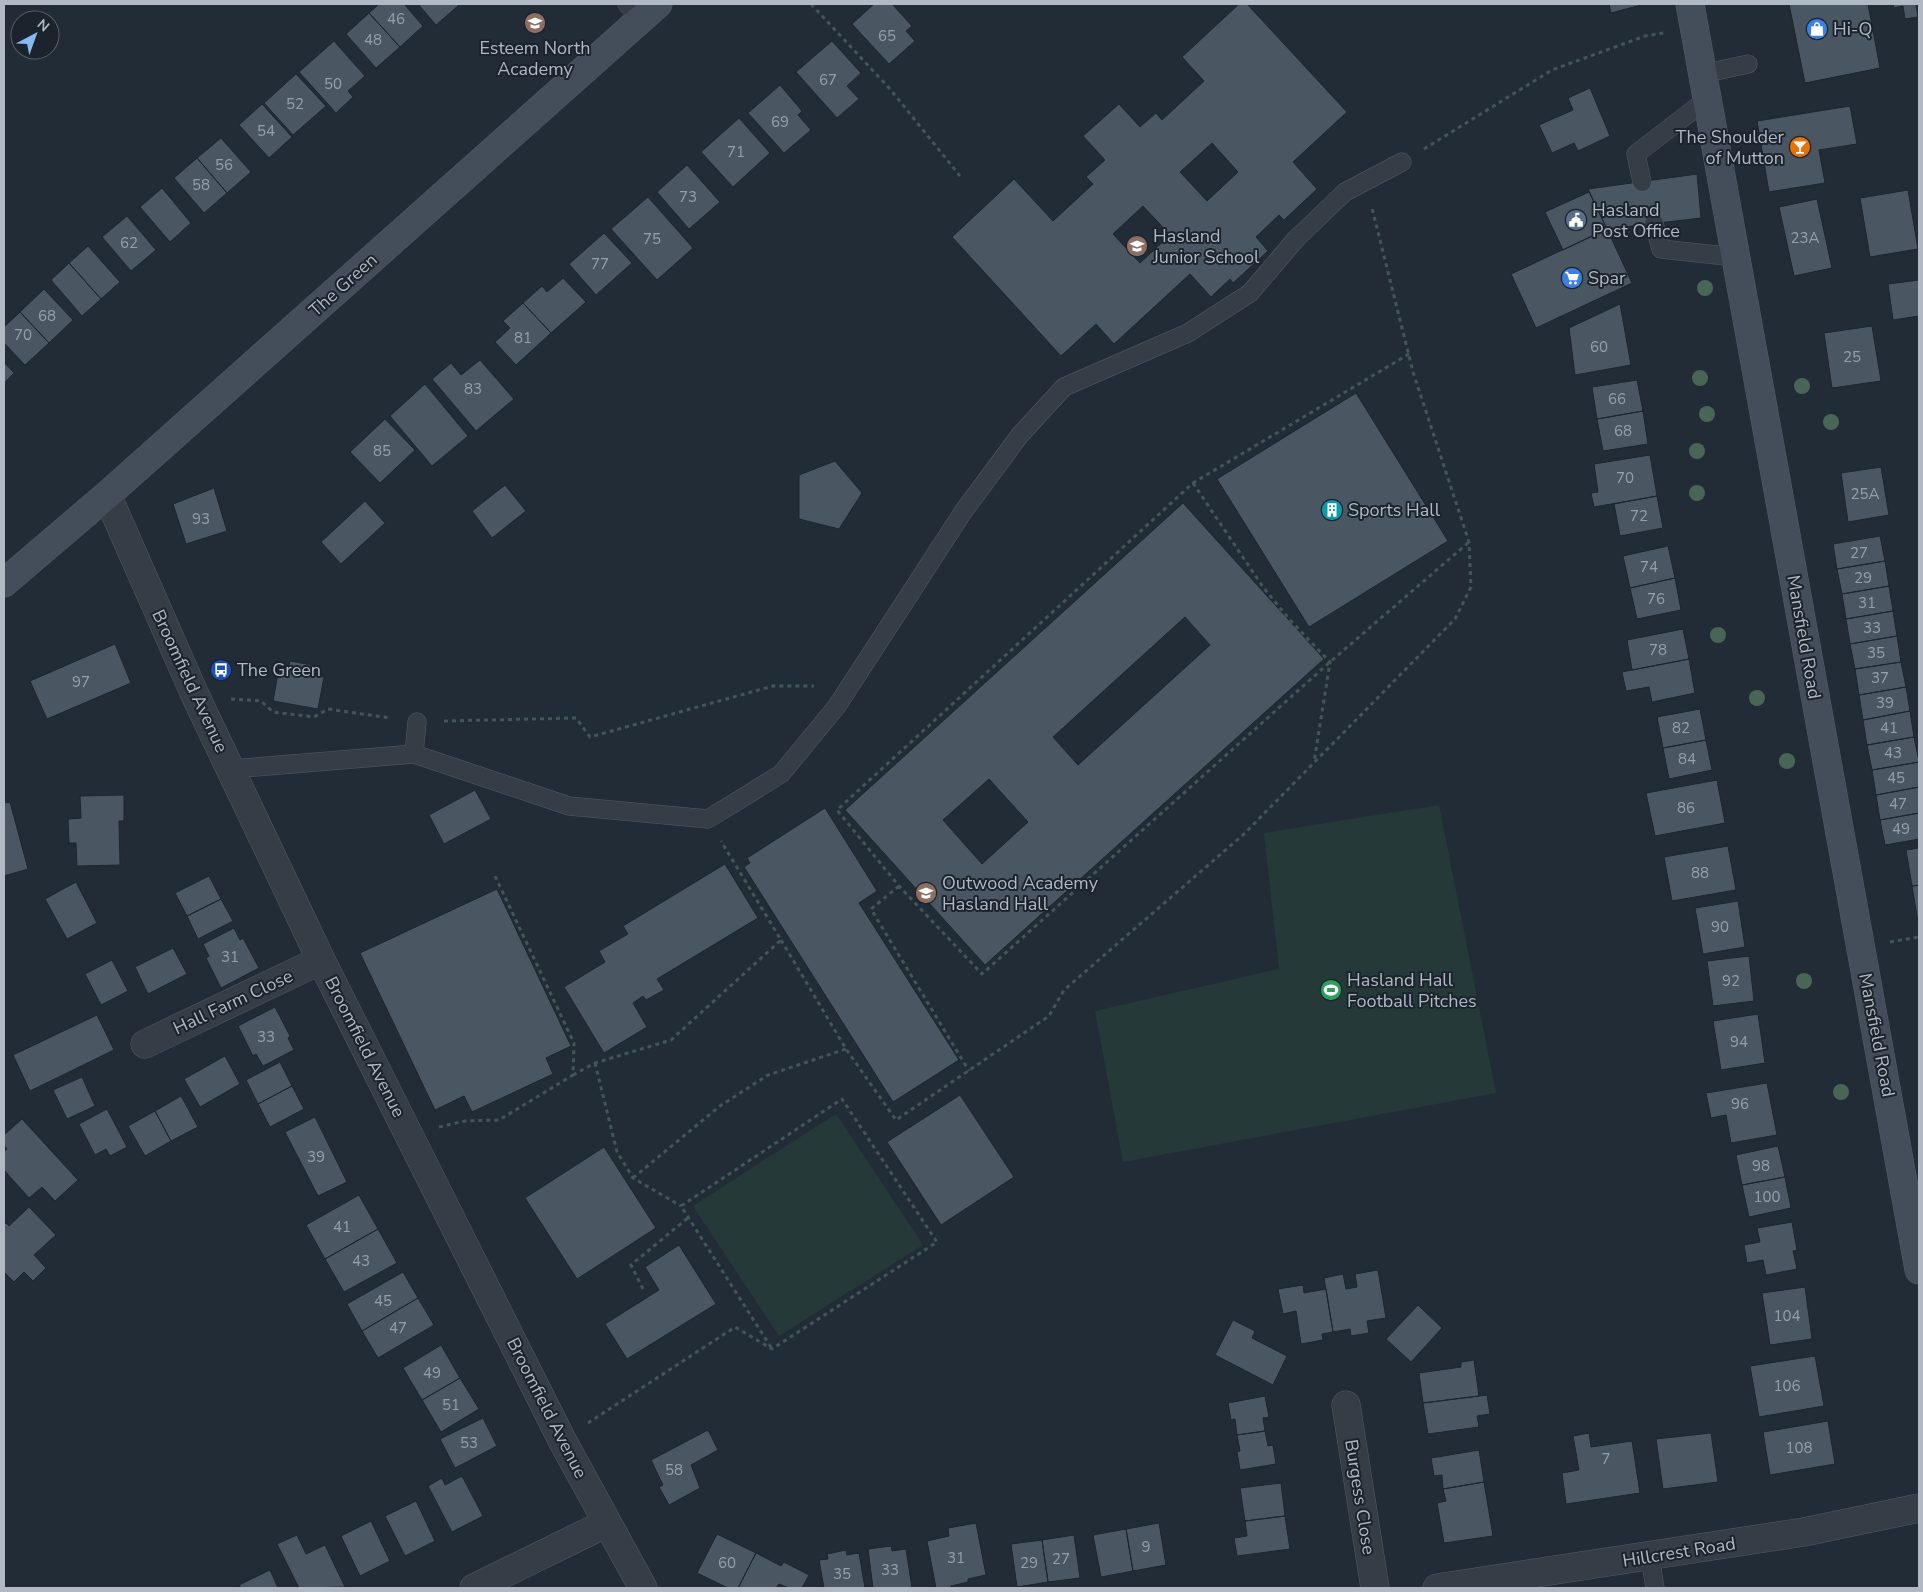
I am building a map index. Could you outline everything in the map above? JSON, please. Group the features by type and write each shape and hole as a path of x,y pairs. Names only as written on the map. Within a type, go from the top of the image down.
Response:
{"main road":[{"name":"The Green","path":"4,583 107,495 642,9"},
{"name":"Mansfield Road","path":"1692,17 1735,257 1913,1197 1919,1270"}],"street":[{"name":"Broomfield Avenue","path":"107,495 195,695 321,960 562,1440 643,1588"},
{"name":"Hall Farm Close","path":"145,1044 321,960"},
{"name":"Burgess Close","path":"1346,1406 1375,1588"},
{"name":"Hillcrest Road","path":"1437,1588 1804,1532 1919,1508"},
{"path":"474,1588 608,1523"}],"lane":[{"path":"1642,182 1636,154 1704,87 1748,64"},
{"path":"231,769 414,754 570,806 708,819 781,774 837,706 963,512 1020,435 1064,387 1188,333 1250,293 1296,240 1345,192 1402,162"},
{"path":"1654,223 1660,250 1735,257"},
{"path":"414,754 417,722"},
{"path":"1650,1557 1655,1588"}],"path":[{"path":"811,4 890,90 960,176"},
{"path":"1402,162 1552,70 1692,17"},
{"path":"708,819 846,1049 896,1120 1049,1016 1064,990 1244,834 1455,619 1471,587 1469,542 1409,354 1370,200"},
{"path":"1409,354 1193,483 837,810 899,886 982,974 1330,662 1469,542"},
{"path":"1193,483 1263,587 1290,620 1330,662"},
{"path":"1314,763 1330,662"},
{"path":"195,695 260,701 274,712 314,717 328,709 417,722 576,718 590,738 772,686 814,686"},
{"path":"495,876 574,1043 573,1075"},
{"path":"899,886 871,909 969,1071"},
{"path":"410,1134 464,1121 499,1120 595,1063 671,1040 781,940"},
{"path":"633,1178 720,1106 768,1075 846,1049"},
{"path":"595,1063 617,1152 633,1178 681,1206 772,1349"},
{"path":"681,1206 842,1099 937,1242 772,1349"},
{"path":"643,1289 630,1265 689,1217"},
{"path":"562,1440 735,1327 772,1349"}],"green space":[{"name":"Hasland Hall Football Pitches","path":"1439,805 1496,1093 1123,1162 1095,1011 1279,969 1264,833"},
{"path":"836,1114 923,1245 779,1336 693,1206"}],"building":[{"path":"379,4 404,4 423,26 400,47 369,13"},
{"path":"418,4 458,4 459,5 436,25"},
{"path":"874,4 892,4 912,26 906,31 915,41 889,64 852,24"},
{"path":"1239,4 1247,4 1347,112 1293,162 1317,189 1284,220 1279,215 1256,237 1268,251 1233,283 1230,279 1211,297 1190,274 1114,344 1096,324 1061,356 952,237 1014,179 1053,221 1093,184 1086,177 1105,160 1083,136 1119,104 1140,127 1156,113 1162,120 1204,81 1182,57","holes":["1212,143 1238,172 1207,201 1180,172","1143,206 1170,235 1140,263 1113,234"]},
{"path":"1609,4 1645,4 1611,13"},
{"path":"1789,4 1868,4 1880,68 1805,83"},
{"path":"1893,4 1916,4 1918,17 1905,19 1903,6 1894,8"},
{"path":"369,13 400,47 376,68 346,34"},
{"path":"334,41 365,76 348,91 353,97 336,113 299,72"},
{"path":"832,41 861,73 847,86 859,99 837,118 796,72"},
{"path":"296,74 326,106 293,135 264,103"},
{"path":"780,85 802,111 798,115 811,130 784,153 748,113"},
{"path":"1590,88 1610,136 1578,151 1574,143 1552,153 1539,125 1573,110 1568,98"},
{"path":"262,104 292,137 269,158 239,125"},
{"name":"The Shoulder of Mutton","path":"1850,106 1857,144 1819,150 1825,183 1769,192 1757,121"},
{"path":"739,118 770,153 733,187 701,152"},
{"path":"221,138 251,172 227,193 197,158"},
{"path":"197,158 227,193 204,213 174,178"},
{"path":"687,165 720,202 689,229 657,192"},
{"path":"1697,174 1701,218 1607,229 1588,189"},
{"path":"162,188 191,223 170,242 140,207"},
{"path":"1908,190 1918,249 1870,257 1860,198"},
{"name":"Hasland Post Office","path":"1589,192 1607,229 1563,250 1545,212"},
{"path":"648,197 693,248 657,280 611,229"},
{"path":"1817,199 1832,268 1794,276 1779,207"},
{"path":"127,216 156,250 131,271 102,237"},
{"name":"Spar","path":"1607,229 1632,283 1536,328 1511,274"},
{"path":"604,233 632,263 596,295 569,264"},
{"path":"88,246 120,282 101,299 69,263"},
{"path":"69,263 101,299 82,316 51,280"},
{"path":"563,278 586,302 551,333 523,303 542,286 547,292"},
{"path":"1919,280 1919,316 1893,320 1888,284"},
{"path":"44,289 73,320 49,343 20,312"},
{"path":"523,303 551,333 516,365 495,342 510,328 503,321"},
{"path":"1620,304 1631,365 1575,375 1569,328"},
{"path":"20,312 49,343 25,365 4,343 4,327"},
{"path":"1872,326 1881,381 1832,388 1824,333"},
{"path":"480,360 514,399 476,431 432,379 451,363 461,375"},
{"path":"4,362 14,373 4,383"},
{"path":"1637,380 1643,411 1597,419 1592,387"},
{"path":"425,384 468,436 432,466 390,416"},
{"name":"Sports Hall","path":"1356,393 1448,541 1309,627 1217,479"},
{"path":"1643,411 1648,444 1603,451 1597,419"},
{"path":"385,419 415,450 380,483 350,452"},
{"path":"1650,455 1657,496 1594,507 1591,493 1598,492 1594,464"},
{"path":"835,461 862,493 839,529 799,519 799,475"},
{"path":"1881,467 1889,515 1848,522 1841,473"},
{"path":"505,485 526,511 492,538 472,511"},
{"path":"214,488 227,531 186,544 173,504"},
{"path":"1657,496 1663,528 1620,536 1614,504"},
{"path":"365,501 385,523 341,564 321,542"},
{"path":"1183,503 1324,659 985,965 845,810","holes":["1185,617 1210,645 1078,765 1053,737","989,779 1028,822 982,864 943,820"]},
{"path":"1880,536 1885,561 1837,569 1833,544"},
{"path":"1668,546 1675,578 1630,588 1623,556"},
{"path":"1885,561 1889,586 1842,594 1837,569"},
{"path":"1675,578 1681,610 1637,619 1630,588"},
{"path":"1889,586 1893,611 1846,619 1842,594"},
{"path":"1893,611 1897,636 1850,644 1846,619"},
{"path":"1683,629 1689,659 1632,670 1627,640"},
{"path":"1897,636 1901,662 1855,669 1850,644"},
{"path":"115,644 131,683 47,719 30,681"},
{"path":"1689,659 1695,693 1652,702 1649,687 1626,691 1622,672"},
{"path":"290,661 312,665 311,674 324,677 318,709 273,701 279,668 288,670"},
{"path":"1901,662 1906,687 1859,695 1855,669"},
{"path":"1906,687 1910,711 1863,720 1859,695"},
{"path":"1700,709 1706,740 1663,748 1657,717"},
{"path":"1910,711 1914,737 1867,745 1863,720"},
{"path":"1914,737 1919,762 1872,770 1867,745"},
{"path":"1706,740 1712,770 1669,779 1663,748"},
{"path":"1919,762 1919,787 1876,795 1872,770"},
{"path":"1717,780 1725,823 1655,836 1646,793"},
{"path":"1919,787 1919,813 1880,820 1876,795"},
{"path":"475,790 491,819 444,844 429,815"},
{"path":"124,795 124,821 119,821 120,865 77,866 76,843 69,843 68,819 81,818 80,796"},
{"path":"10,802 28,869 4,876 4,803"},
{"path":"825,808 877,891 859,903 959,1060 893,1102 744,867 750,863 747,858"},
{"path":"1919,813 1919,839 1885,845 1880,820"},
{"path":"1728,846 1736,890 1672,901 1664,857"},
{"path":"1919,848 1919,885 1912,886 1906,850"},
{"path":"725,864 758,918 657,979 664,990 646,1000 643,996 633,1003 647,1027 604,1053 564,987 605,962 599,951 628,934 623,926"},
{"path":"209,876 221,899 187,916 175,893"},
{"path":"76,882 97,923 67,939 45,899"},
{"path":"1919,885 1919,922 1918,922 1912,886"},
{"path":"497,889 571,1046 546,1058 553,1074 472,1112 464,1096 435,1110 360,953"},
{"path":"221,899 233,921 198,939 187,916"},
{"path":"1738,901 1745,947 1703,954 1695,908"},
{"path":"234,928 240,940 243,938 259,968 221,988 206,958 209,956 203,944"},
{"path":"173,948 187,974 148,994 135,967"},
{"path":"1749,956 1754,1001 1713,1006 1707,961"},
{"path":"112,960 128,991 101,1005 85,974"},
{"path":"275,1007 290,1036 288,1038 294,1050 263,1066 256,1054 253,1056 238,1026"},
{"path":"1758,1014 1765,1063 1721,1070 1713,1021"},
{"path":"97,1015 114,1050 30,1091 13,1055"},
{"path":"225,1056 240,1084 200,1107 184,1079"},
{"path":"280,1062 292,1086 258,1104 246,1080"},
{"path":"82,1077 95,1106 67,1119 53,1090"},
{"path":"1767,1083 1777,1135 1731,1143 1726,1115 1711,1118 1706,1093"},
{"path":"292,1086 304,1109 270,1127 258,1104"},
{"path":"960,1095 1014,1177 941,1225 887,1142"},
{"path":"181,1096 198,1127 171,1141 155,1111"},
{"path":"107,1109 127,1147 110,1156 106,1149 95,1155 79,1124"},
{"path":"155,1111 171,1141 145,1156 128,1126"},
{"path":"315,1117 347,1182 318,1196 285,1132"},
{"path":"22,1119 78,1180 55,1201 42,1187 29,1198 4,1170 4,1152 7,1149 4,1145 4,1135"},
{"path":"1778,1146 1785,1177 1742,1185 1736,1155"},
{"path":"604,1147 656,1228 577,1279 525,1198"},
{"path":"1785,1177 1791,1208 1749,1217 1742,1185"},
{"path":"359,1195 378,1229 325,1259 306,1225"},
{"path":"29,1207 56,1235 34,1255 46,1268 33,1281 24,1272 14,1282 4,1272 4,1225 6,1223 9,1226"},
{"path":"1792,1222 1797,1250 1793,1251 1797,1269 1766,1275 1763,1260 1747,1263 1744,1245 1760,1242 1757,1228"},
{"path":"378,1229 397,1263 344,1292 325,1259"},
{"path":"679,1245 716,1304 627,1359 605,1324 659,1290 645,1267"},
{"path":"1378,1270 1386,1318 1367,1321 1369,1333 1351,1336 1350,1329 1333,1332 1324,1278 1343,1274 1346,1289 1357,1287 1355,1274"},
{"path":"403,1272 418,1298 362,1331 347,1304"},
{"path":"1303,1285 1304,1293 1326,1289 1333,1332 1322,1334 1323,1340 1301,1344 1296,1311 1283,1314 1278,1289"},
{"path":"1805,1287 1812,1339 1770,1345 1762,1293"},
{"path":"418,1298 434,1325 378,1358 362,1331"},
{"path":"1418,1305 1442,1328 1411,1362 1386,1339"},
{"path":"1233,1320 1255,1331 1252,1338 1287,1356 1273,1385 1215,1355"},
{"path":"441,1345 460,1378 422,1400 403,1368"},
{"path":"1815,1356 1824,1406 1759,1417 1750,1366"},
{"path":"1474,1360 1479,1396 1423,1403 1419,1373 1461,1367 1461,1362"},
{"path":"460,1378 479,1409 441,1432 422,1400"},
{"path":"1487,1395 1490,1414 1477,1416 1479,1427 1428,1434 1423,1403"},
{"path":"1265,1396 1269,1417 1263,1418 1265,1431 1237,1435 1235,1419 1231,1420 1228,1403"},
{"path":"483,1418 497,1446 455,1468 440,1439"},
{"path":"1828,1421 1835,1464 1770,1475 1763,1432"},
{"path":"708,1430 718,1450 691,1465 700,1488 669,1505 659,1487 663,1485 651,1460"},
{"path":"1265,1431 1268,1446 1273,1445 1276,1464 1240,1470 1237,1452 1240,1451 1237,1435"},
{"path":"1589,1433 1591,1447 1632,1441 1640,1493 1566,1504 1562,1473 1579,1470 1573,1436"},
{"path":"1711,1433 1718,1482 1663,1489 1656,1439"},
{"path":"1479,1450 1484,1482 1443,1489 1442,1475 1434,1476 1431,1458"},
{"path":"462,1476 483,1516 452,1532 428,1486 442,1478 445,1485"},
{"path":"1484,1482 1493,1536 1444,1543 1437,1503 1446,1501 1443,1489"},
{"path":"1281,1483 1285,1516 1245,1521 1240,1488"},
{"path":"416,1501 435,1541 405,1556 385,1516"},
{"path":"1285,1516 1290,1549 1237,1556 1234,1538 1247,1536 1245,1521"},
{"path":"371,1521 390,1561 360,1576 341,1536"},
{"path":"976,1523 986,1575 968,1579 968,1582 951,1586 951,1588 936,1588 927,1541 949,1536 948,1528"},
{"path":"1159,1523 1166,1565 1133,1571 1126,1529"},
{"path":"1126,1529 1133,1571 1101,1577 1093,1535"},
{"path":"717,1534 756,1553 738,1588 728,1588 697,1573"},
{"path":"297,1535 306,1554 325,1545 345,1587 299,1588 277,1544"},
{"path":"1074,1535 1080,1578 1048,1582 1042,1540"},
{"path":"1042,1540 1048,1582 1017,1587 1011,1544"},
{"path":"891,1546 892,1551 906,1549 912,1588 873,1588 868,1549"},
{"path":"846,1550 847,1555 859,1553 865,1588 824,1588 819,1560 828,1559 827,1554"},
{"path":"756,1553 781,1566 784,1562 809,1575 802,1588 789,1588 779,1584 776,1588 738,1588"},
{"path":"270,1570 278,1588 241,1588 239,1585"}],"place":[{"name":"Esteem North Academy","path":"535,23"},
{"name":"Hi-Q","path":"1817,29"},
{"name":"The Shoulder of Mutton","path":"1800,147"},
{"name":"Hasland Post Office","path":"1576,220"},
{"name":"Hasland Junior School","path":"1137,246"},
{"name":"Spar","path":"1572,278"},
{"name":"Sports Hall","path":"1332,510"},
{"name":"The Green","path":"221,670"},
{"name":"Outwood Academy Hasland Hall","path":"926,893"},
{"name":"Hasland Hall Football Pitches","path":"1331,990"}]}
